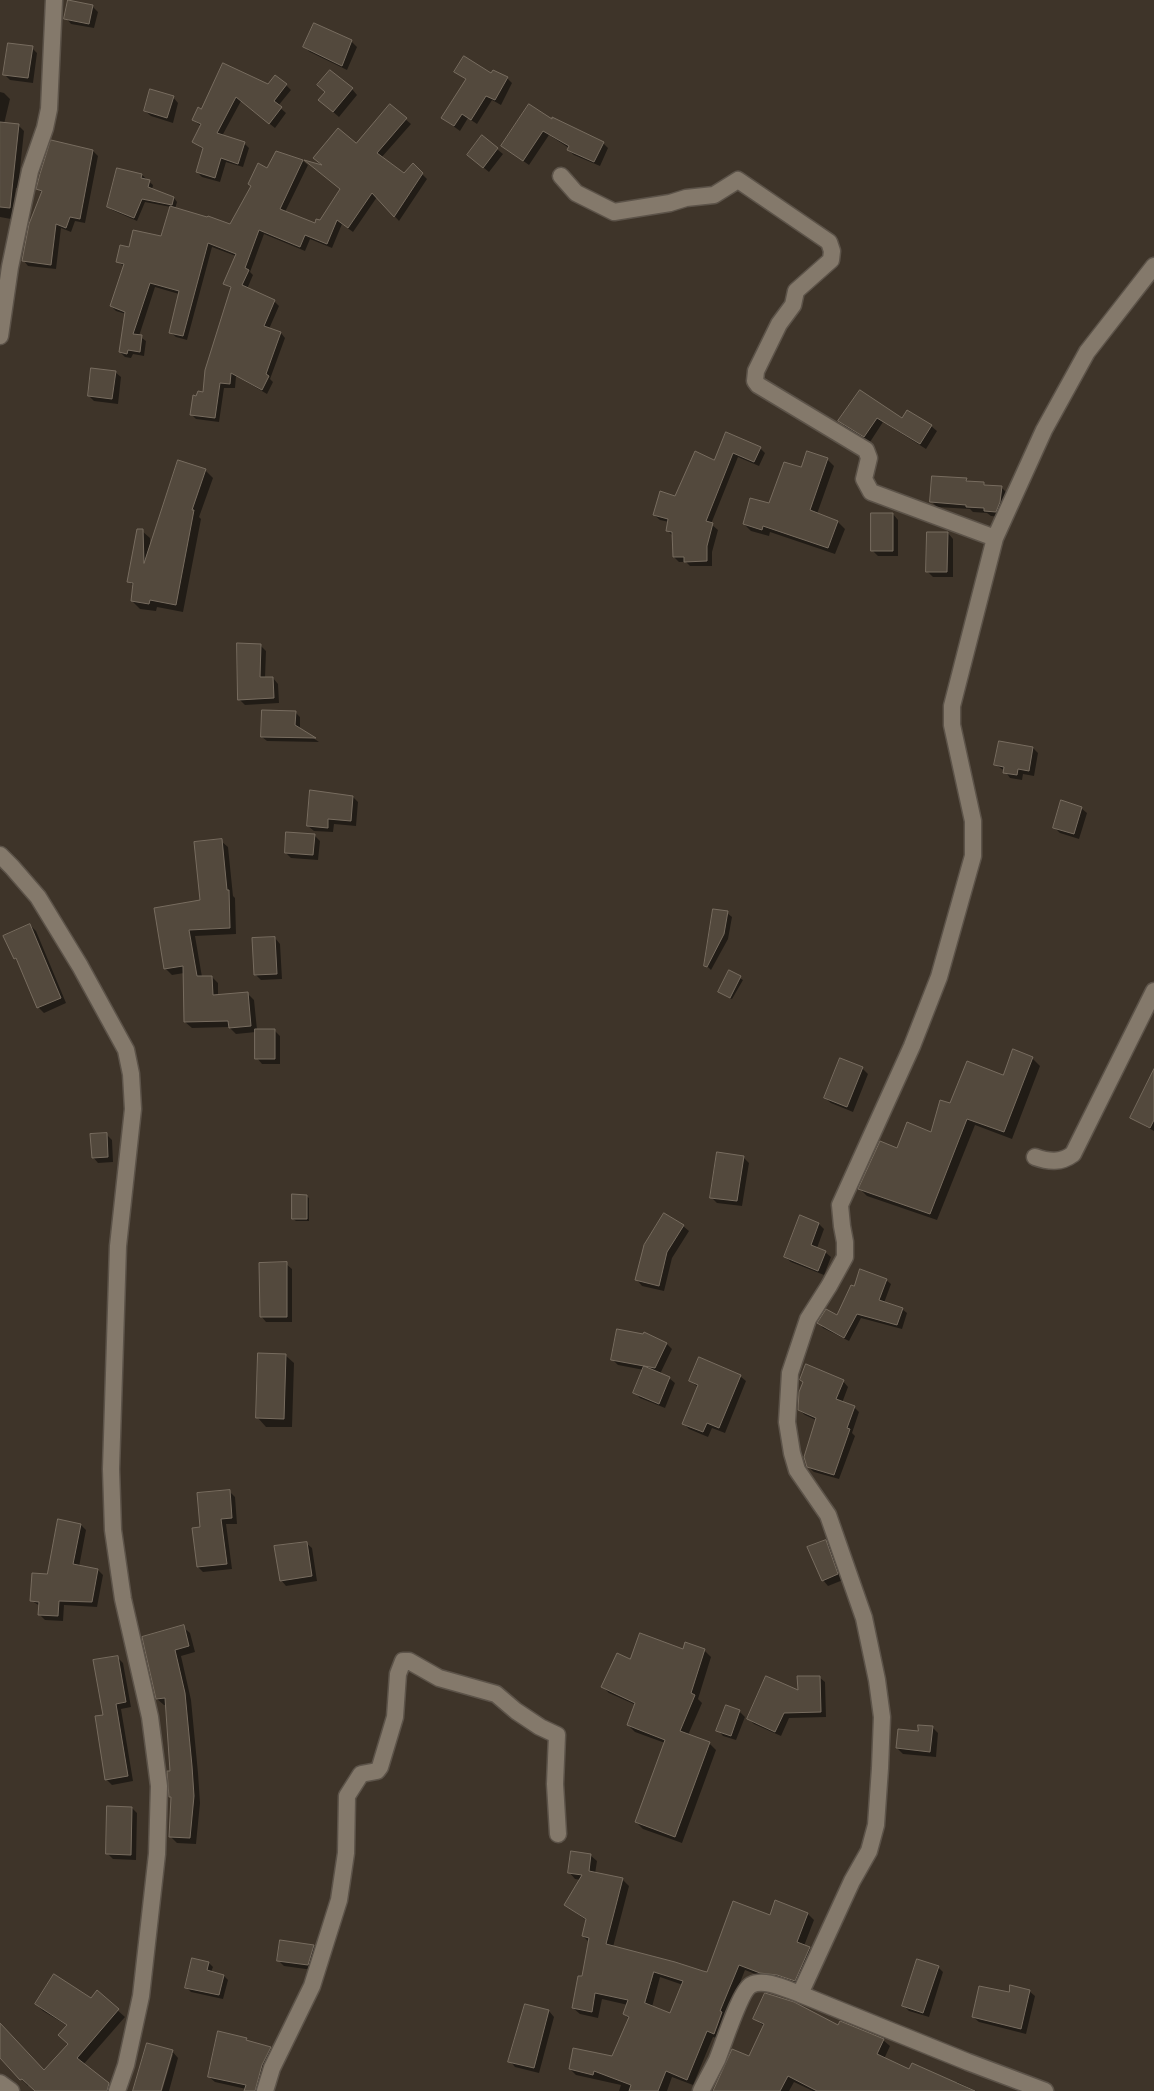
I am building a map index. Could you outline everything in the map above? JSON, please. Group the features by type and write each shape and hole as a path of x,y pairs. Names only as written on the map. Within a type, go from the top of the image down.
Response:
{"street":[{"path":"0,336 10,267 30,170 45,128 49,109 54,0"},
{"path":"561,176 576,193 614,212 670,203 686,198 714,195 738,180 829,242 832,251 830,260 796,291 793,305 779,324 756,371 755,381 758,385 866,450 869,458 864,479 871,492 995,538"},
{"path":"800,1994 852,1881 869,1851 876,1825 882,1717 877,1680 864,1618 842,1550 828,1515 797,1470 792,1453 787,1422 790,1373 808,1319 845,1257 846,1242 840,1205 916,1037 939,977 973,856 973,822 952,726 952,706 995,538 1044,430 1087,352 1154,266"},
{"path":"0,855 12,866 38,897 80,966 126,1050 131,1074 133,1109 118,1246 111,1469 113,1530 123,1599 150,1717 159,1786 157,1854 141,1996 126,2065 117,2091"},
{"path":"1036,1157 1047,1161 1056,1161 1066,1159 1073,1154 1154,992"},
{"path":"265,2091 272,2068 316,1975 342,1886 346,1853 347,1796 359,1776 363,1773 377,1771 380,1767 396,1717 398,1674 403,1661 409,1661 439,1678 496,1694 516,1711 540,1727 557,1735 555,1784 558,1834"},
{"path":"700,2091 717,2060 746,1990 750,1986 766,1984 800,1994 1010,2085 1045,2091"},
{"path":"0,2083 11,2091"}],"building":[{"path":"68,0 93,5 89,24 64,19"},
{"path":"314,23 352,40 342,66 303,47"},
{"path":"8,43 33,46 28,78 3,75"},
{"path":"464,56 491,73 493,70 508,77 495,100 486,96 471,120 462,114 454,126 441,118 466,79 454,72"},
{"path":"223,63 268,84 275,75 287,84 274,101 282,107 269,124 236,97 217,133 245,142 238,164 221,158 215,178 196,172 203,148 192,142 201,124 192,120 198,107 201,109"},
{"path":"330,70 353,88 333,112 318,100 325,92 317,85"},
{"path":"150,89 174,96 167,118 144,111"},
{"path":"390,104 407,118 377,153 404,173 413,163 423,173 394,217 372,193 348,228 337,220 327,244 305,235 300,247 259,230 245,268 249,270 242,285 275,300 264,326 281,332 266,374 269,376 262,390 231,373 230,384 220,383 215,418 190,415 193,395 196,396 198,391 203,392 205,370 231,287 223,284 236,254 208,243 183,336 169,333 179,291 150,283 133,334 142,335 140,352 128,350 127,354 119,352 125,312 110,306 124,264 116,262 120,245 129,247 133,230 161,236 170,206 230,224 251,186 248,184 258,163 267,168 276,151 303,160 280,209 315,223 316,219 320,220 340,189 304,160 322,165 313,158 338,128 356,143"},
{"path":"529,104 552,119 552,117 604,142 594,162 567,150 569,146 543,131 523,161 501,146"},
{"path":"0,122 19,124 10,208 0,207"},
{"path":"482,135 498,148 483,168 467,155"},
{"path":"51,140 93,150 80,219 70,217 66,228 56,224 51,265 22,261 29,224 42,191 36,189"},
{"path":"117,168 142,174 141,178 150,180 148,187 174,197 172,205 142,199 134,218 107,207"},
{"path":"91,368 116,371 112,399 88,396"},
{"path":"860,390 902,418 907,410 932,425 920,444 877,418 864,437 838,421"},
{"path":"726,432 761,447 754,462 733,453 706,521 713,523 707,546 707,561 684,562 684,557 673,557 672,532 666,531 668,519 653,515 660,491 675,496 695,451 714,460"},
{"path":"807,451 828,458 810,510 838,521 828,548 763,526 762,530 743,524 750,498 769,503 784,462 801,467"},
{"path":"178,460 206,469 192,510 194,510 176,605 150,600 149,604 131,601 133,583 127,582 137,529 143,529 144,563"},
{"path":"932,476 967,478 966,481 1002,486 1000,502 996,512 984,511 984,508 966,507 966,505 930,502"},
{"path":"871,513 893,513 893,551 871,551"},
{"path":"927,532 948,532 947,572 926,572"},
{"path":"237,643 261,644 260,677 273,677 274,698 238,700"},
{"path":"262,710 296,711 295,725 316,738 261,737"},
{"path":"999,741 1033,747 1029,771 1018,769 1017,775 1003,773 1004,767 994,765"},
{"path":"310,790 353,796 351,821 328,819 328,828 307,826"},
{"path":"1061,800 1082,807 1074,834 1053,828"},
{"path":"286,832 315,834 313,855 285,853"},
{"path":"222,839 227,890 229,890 230,928 189,930 197,976 212,976 213,995 248,992 251,1026 229,1028 228,1021 184,1022 183,966 164,969 154,908 200,900 194,842"},
{"path":"713,909 728,911 724,934 707,967 704,966"},
{"path":"30,924 61,998 37,1008 16,958 14,959 3,936"},
{"path":"275,937 277,974 254,975 252,938"},
{"path":"729,970 741,976 730,998 718,992"},
{"path":"255,1029 275,1029 275,1059 255,1059"},
{"path":"1013,1049 1033,1057 1004,1132 967,1119 930,1214 858,1189 880,1141 897,1148 907,1122 931,1132 940,1100 950,1103 967,1061 1003,1075"},
{"path":"840,1058 863,1067 847,1107 824,1098"},
{"path":"1154,1069 1154,1120 1150,1128 1130,1118"},
{"path":"107,1133 108,1157 92,1158 90,1134"},
{"path":"717,1152 744,1156 737,1201 710,1198"},
{"path":"292,1194 307,1195 307,1219 292,1219"},
{"path":"664,1213 684,1225 667,1252 659,1286 635,1280 644,1245"},
{"path":"800,1215 819,1223 811,1245 826,1251 818,1271 784,1257"},
{"path":"287,1262 287,1317 260,1317 259,1263"},
{"path":"860,1269 887,1279 879,1300 903,1308 897,1325 857,1314 844,1338 817,1323 826,1309 837,1315 851,1285 854,1286"},
{"path":"617,1329 643,1334 644,1332 667,1343 655,1368 611,1360"},
{"path":"258,1353 286,1354 284,1419 256,1418"},
{"path":"699,1357 741,1375 719,1428 707,1423 703,1432 682,1424 698,1385 689,1381"},
{"path":"806,1364 844,1380 836,1399 855,1406 847,1428 850,1429 834,1475 807,1467 804,1457 816,1418 798,1410 799,1392 803,1382 800,1380"},
{"path":"644,1366 670,1377 659,1404 633,1393"},
{"path":"230,1490 232,1518 221,1519 227,1564 197,1567 192,1528 200,1527 197,1493"},
{"path":"58,1519 81,1524 73,1564 98,1569 92,1602 59,1601 58,1616 38,1615 39,1602 30,1601 32,1573 47,1574"},
{"path":"826,1540 838,1574 822,1581 807,1547"},
{"path":"307,1542 312,1576 280,1581 274,1546"},
{"path":"184,1625 189,1646 175,1650 185,1693 192,1766 194,1796 190,1838 169,1837 171,1797 169,1797 167,1771 170,1771 165,1698 156,1699 142,1637"},
{"path":"640,1633 683,1649 685,1642 705,1649 691,1693 695,1695 680,1731 710,1742 675,1837 635,1822 665,1740 627,1725 635,1703 601,1687 617,1653 630,1659"},
{"path":"118,1656 126,1702 116,1704 128,1776 105,1780 95,1716 103,1715 93,1660"},
{"path":"766,1676 798,1690 797,1676 820,1676 821,1712 784,1713 775,1732 747,1719"},
{"path":"726,1705 740,1710 731,1736 716,1731"},
{"path":"918,1725 933,1726 930,1752 896,1748 898,1729 918,1731"},
{"path":"107,1806 132,1807 131,1855 106,1854"},
{"path":"571,1851 591,1854 589,1871 623,1878 606,1944 707,1972 733,1901 770,1915 775,1900 808,1913 797,1942 810,1947 795,1981 777,1975 760,1973 739,1965 720,2011 722,2012 714,2034 707,2031 687,2080 666,2071 658,2091 629,2091 631,2085 594,2071 593,2075 569,2069 573,2048 612,2056 629,2017 623,2014 628,2000 595,1993 592,2012 572,2008 578,1976 582,1976 589,1938 582,1936 586,1919 564,1905 582,1875 568,1873","holes":["654,1972 683,1981 670,2013 645,2003"]},
{"path":"280,1940 314,1945 308,1965 277,1961"},
{"path":"192,1958 209,1962 207,1970 224,1975 219,1995 185,1988"},
{"path":"917,1959 939,1966 923,2013 902,2006"},
{"path":"54,1974 91,1998 97,1990 119,2009 77,2058 109,2083 107,2091 35,2091 22,2079 20,2080 0,2058 0,2023 44,2070 68,2044 58,2035 67,2025 35,2004"},
{"path":"1010,1985 1030,1990 1021,2029 972,2017 979,1986 1009,1992"},
{"path":"765,1993 794,2002 838,2025 840,2021 884,2039 877,2054 909,2069 912,2063 975,2091 817,2091 788,2076 780,2091 713,2091 732,2049 749,2056 764,2024 753,2019"},
{"path":"525,2004 549,2010 534,2068 508,2062"},
{"path":"218,2031 247,2038 246,2040 271,2047 262,2065 255,2091 244,2091 246,2085 208,2077"},
{"path":"147,2043 173,2050 161,2091 133,2091"}]}
